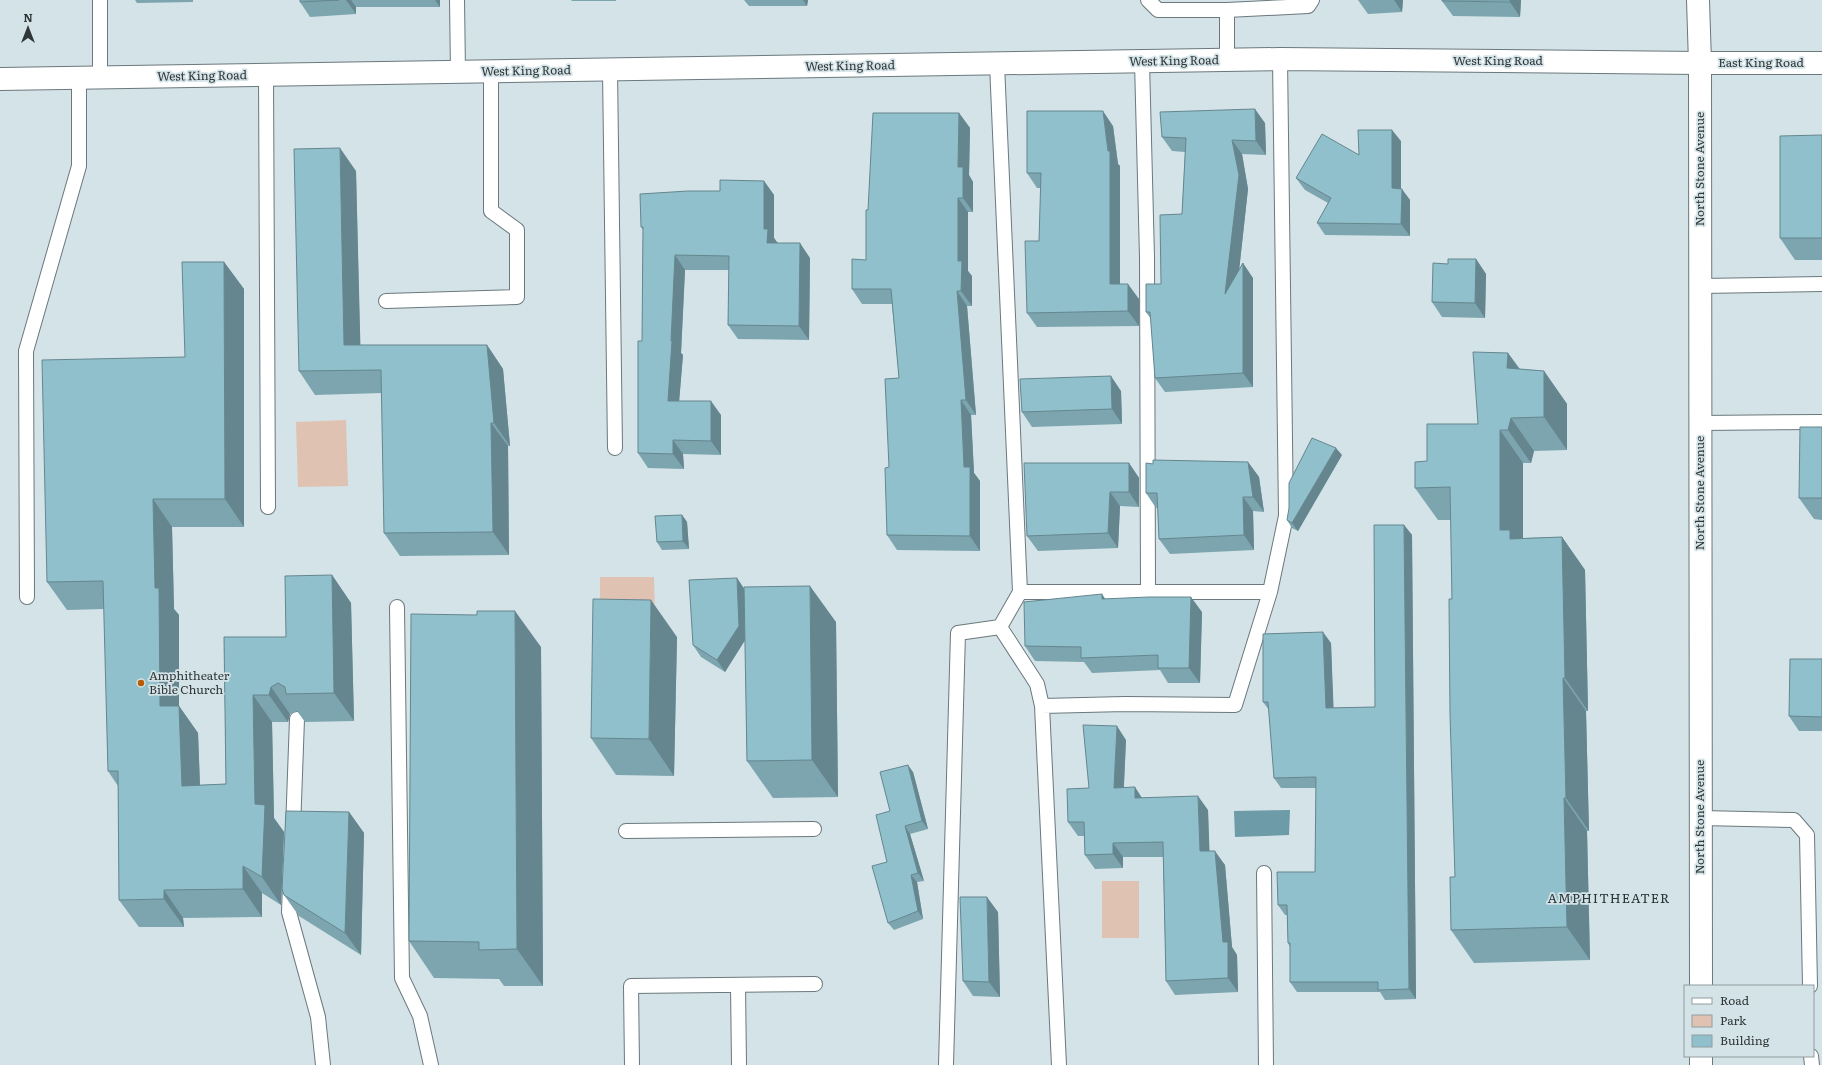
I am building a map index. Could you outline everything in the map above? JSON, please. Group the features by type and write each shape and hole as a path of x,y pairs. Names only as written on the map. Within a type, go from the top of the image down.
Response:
{"street":[{"name":"North Stone Avenue","path":"1698,0 1700,63 1700,985"},
{"name":"West King Road","path":"0,79 1227,60 1700,63"},
{"name":"East King Road","path":"1700,63 1822,62"}],"lane":[{"path":"28,598 26,351 79,166 100,0"},
{"path":"456,0 458,72"},
{"path":"1148,0 1158,10 1227,10 1308,6 1312,0"},
{"path":"1227,10 1227,60"},
{"path":"1042,706 1126,704 1235,705 1270,592 1286,516 1280,60"},
{"path":"1142,62 1147,257 1148,592"},
{"path":"997,64 1020,592 1000,627"},
{"path":"610,70 615,448"},
{"path":"386,301 517,297 517,230 490,211 491,72"},
{"path":"266,75 268,508"},
{"path":"1700,286 1822,284"},
{"path":"1700,423 1822,422"},
{"path":"1020,592 1270,592"},
{"path":"397,607 402,978 420,1016 431,1065"},
{"path":"1000,627 1036,684 1042,706 1059,1065"},
{"path":"946,1065 958,633 1000,627"},
{"path":"292,843 298,719"},
{"path":"1700,818 1794,820 1807,834 1810,985"},
{"path":"626,831 814,829"},
{"path":"291,873 289,912 318,1017 323,1065"},
{"path":"1264,873 1266,1065"},
{"path":"632,1065 631,986 815,984"},
{"path":"738,985 740,1065"}],"green space":[{"path":"346,420 348,486 298,487 296,422"},
{"path":"600,577 654,577 655,620 600,620"},
{"path":"1102,881 1139,881 1139,938 1102,938"}],"water":[{"path":"1290,810 1289,835 1235,837 1234,811"}],"building":[{"path":"300,0 339,0 300,2"},
{"path":"1510,0 1510,2 1442,1"},
{"path":"1255,109 1256,141 1232,140 1239,175 1225,294 1243,263 1243,373 1155,378 1150,312 1146,312 1146,284 1161,284 1160,215 1182,214 1186,138 1162,137 1160,112"},
{"path":"1027,111 1103,111 1108,151 1110,151 1110,284 1128,284 1128,311 1027,313 1025,241 1039,241 1041,173 1027,173"},
{"path":"873,113 959,113 958,167 963,167 963,198 958,198 958,261 962,261 961,291 957,291 966,400 961,400 964,467 970,467 970,536 887,535 885,468 889,467 885,379 899,378 891,289 852,289 852,259 866,260 866,210 868,210"},
{"path":"1358,130 1392,130 1392,188 1402,189 1401,224 1317,223 1331,198 1296,178 1322,134 1359,155"},
{"path":"1822,135 1822,238 1780,238 1780,136"},
{"path":"340,148 344,345 487,345 494,423 491,423 493,532 384,533 381,370 299,371 294,149"},
{"path":"720,180 764,181 764,229 768,229 767,243 800,243 799,326 728,325 729,256 675,255 668,401 711,401 711,441 673,440 673,454 638,453 638,341 642,341 643,227 641,227 640,194 720,191"},
{"path":"1448,259 1476,259 1475,303 1432,302 1433,263 1448,264"},
{"path":"182,262 224,262 225,499 153,499 155,588 159,588 160,706 179,706 182,786 226,784 224,637 286,637 285,576 332,575 334,693 286,694 285,687 278,683 271,687 269,695 253,695 255,804 265,805 262,877 243,866 243,889 164,890 164,899 119,900 118,771 108,771 103,581 47,582 42,360 185,357"},
{"path":"1473,352 1508,353 1507,368 1544,371 1544,417 1511,418 1508,430 1500,430 1500,530 1510,530 1510,539 1562,537 1566,798 1564,798 1567,927 1451,930 1450,877 1455,877 1450,714 1449,599 1452,599 1450,487 1415,488 1415,462 1427,461 1427,424 1478,424"},
{"path":"1111,376 1112,409 1022,412 1020,379"},
{"path":"1800,427 1822,427 1822,498 1799,498"},
{"path":"1312,438 1336,448 1292,523 1287,520 1289,508 1289,483"},
{"path":"1153,460 1248,462 1253,497 1243,497 1244,535 1159,539 1157,493 1146,493 1146,463 1153,464"},
{"path":"1024,463 1129,463 1129,492 1110,492 1108,533 1027,536"},
{"path":"682,515 683,541 657,542 655,516"},
{"path":"1374,525 1404,525 1409,989 1378,990 1378,982 1290,982 1290,943 1288,943 1287,905 1278,905 1277,872 1315,872 1316,777 1274,778 1268,702 1263,702 1263,634 1323,632 1326,708 1375,707"},
{"path":"737,578 739,626 717,660 693,645 689,580"},
{"path":"810,586 812,760 747,761 744,587"},
{"path":"1102,594 1102,599 1191,597 1189,668 1158,668 1158,655 1081,658 1081,647 1025,646 1024,602"},
{"path":"593,599 651,600 649,739 591,738"},
{"path":"477,611 515,611 517,949 479,950 479,942 409,941 411,614 477,615"},
{"path":"1790,659 1822,659 1822,717 1789,716"},
{"path":"1083,725 1117,726 1114,788 1135,787 1135,798 1198,796 1200,851 1215,851 1223,942 1228,942 1228,978 1166,981 1163,842 1113,843 1113,854 1085,855 1084,822 1068,822 1067,789 1089,788"},
{"path":"908,765 922,821 905,826 918,873 911,875 918,911 888,923 872,866 887,862 876,815 890,811 880,772"},
{"path":"286,811 349,812 345,933 284,895 282,889"},
{"path":"960,897 987,897 989,982 963,981"}],"place":[{"name":"Amphitheater Bible Church","path":"141,683"}],"district":[{"name":"AMPHITHEATER","path":"1609,898"}]}
